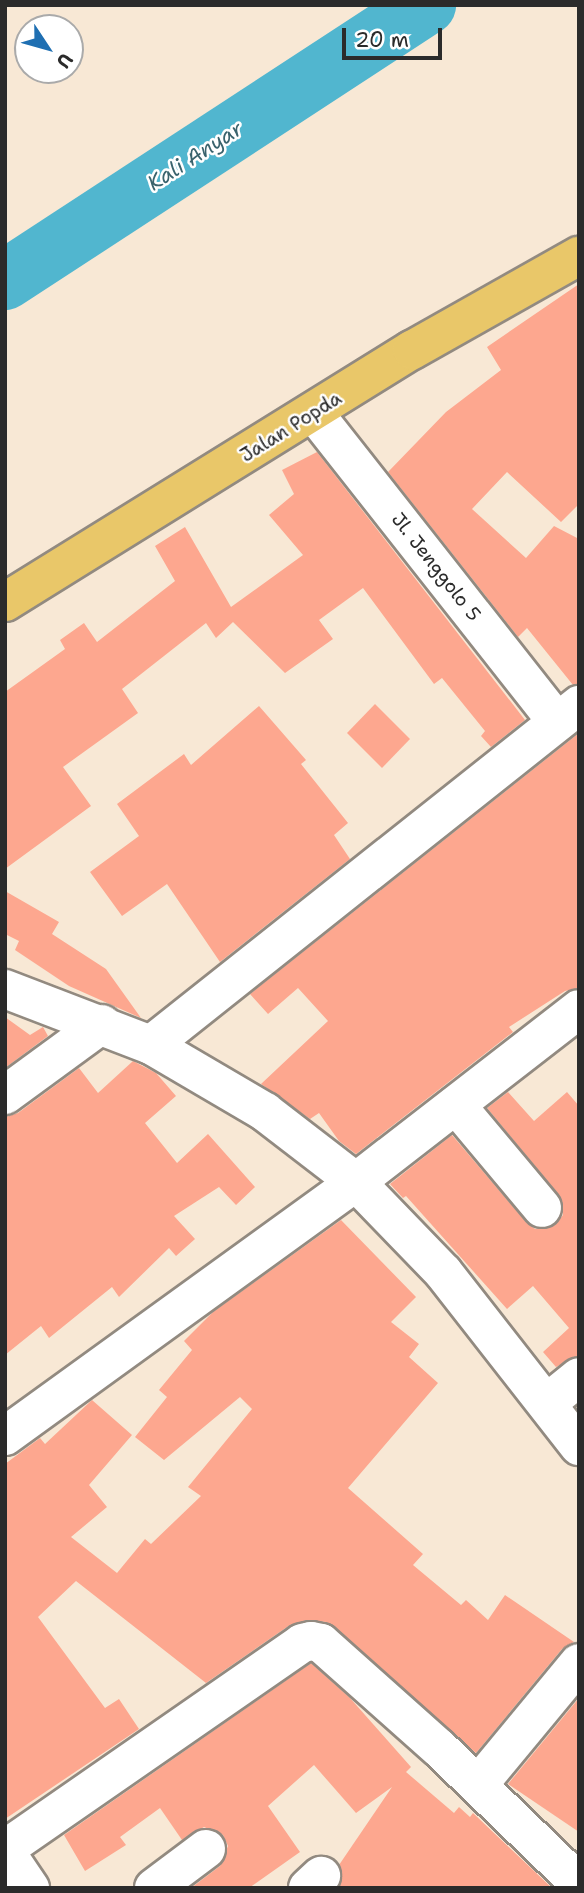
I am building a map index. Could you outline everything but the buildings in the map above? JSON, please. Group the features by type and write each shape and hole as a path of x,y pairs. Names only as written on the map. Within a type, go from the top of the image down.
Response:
{"main road":[{"name":"Jalan Popda","path":"5,602 314,413 579,256"}],"street":[{"name":"Jl. Jenggolo 5","path":"314,413 568,714"},
{"path":"151,1045 568,714"},
{"path":"5,989 151,1045 265,1112 356,1182 443,1272 579,1446"},
{"path":"5,1436 356,1182 579,1009"},
{"path":"5,1095 102,1024"},
{"path":"456,1105 542,1208"},
{"path":"547,1403 579,1377"},
{"path":"30,1888 5,1850 302,1643 312,1642 321,1643 478,1785 579,1883"},
{"path":"478,1785 579,1663"},
{"path":"154,1888 206,1849"}],"waterway":[{"name":"Kali Anyar","path":"5,280 426,5"}]}
